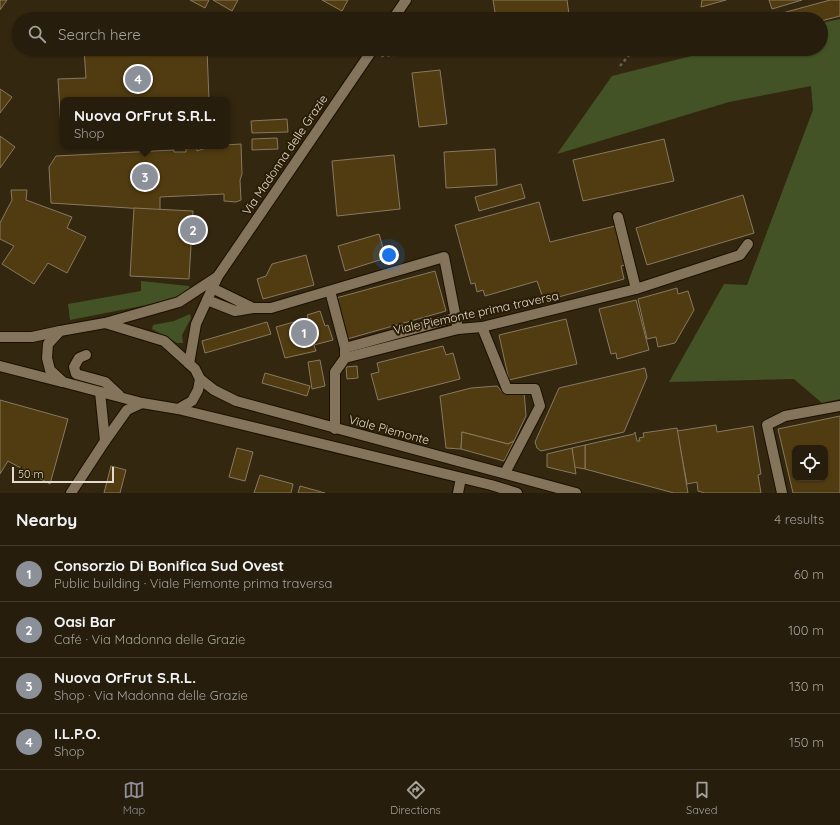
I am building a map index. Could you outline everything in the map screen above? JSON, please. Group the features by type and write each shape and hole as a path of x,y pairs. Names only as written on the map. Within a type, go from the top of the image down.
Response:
{"street":[{"path":"398,12 406,0"},
{"name":"Via Madonna delle Grazie","path":"218,276 368,56"},
{"path":"618,217 636,289"},
{"name":"Viale Piemonte prima traversa","path":"345,353 458,329 482,327 636,289 740,255 748,244"},
{"path":"207,300 235,312 253,308 271,308 444,257 457,317 458,329"},
{"path":"190,364 196,324 218,276"},
{"path":"105,324 179,302 218,276"},
{"path":"212,288 253,308"},
{"path":"330,291 345,353 335,372 335,429"},
{"path":"345,353 457,317"},
{"name":"Viale Piemonte","path":"0,337 32,337 105,324 164,341 195,369 200,379 214,390 236,401 576,493"},
{"path":"482,327 507,389 535,389 540,406 505,474"},
{"path":"60,331 48,344 47,358 50,370 63,382"},
{"path":"86,355 79,358 74,367 76,374 105,382 120,395"},
{"path":"0,366 100,392 120,395 142,403 178,409 461,478 495,489 517,493"},
{"path":"178,409 192,401 198,390 200,379"},
{"path":"100,392 105,441"},
{"path":"71,493 127,410 142,403"},
{"path":"782,493 767,425 785,416 840,406"},
{"path":"458,493 461,478"}],"path":[{"path":"620,66 628,56"}],"green space":[{"path":"840,19 840,399 822,403 794,379 669,382 724,284 747,285 813,110 811,86 729,102 557,154 612,76 691,56 828,56 828,22"},
{"path":"141,281 189,286 190,290 167,301 70,320 68,304 141,291"},
{"path":"190,314 191,318 182,335 183,343 177,343 152,329 153,325 174,321"}],"building":[{"path":"0,0 7,0 0,10"},
{"path":"190,0 209,0 205,8"},
{"path":"213,0 238,0 232,11"},
{"path":"322,0 348,0 342,11"},
{"path":"493,0 567,0 569,12 495,12"},
{"path":"702,0 726,0 701,7"},
{"path":"769,0 802,0 772,9"},
{"path":"830,0 840,0 840,16 828,19 828,12 786,12"},
{"path":"84,56 207,56 209,97 60,97 60,112 58,79 86,78"},
{"path":"440,70 447,124 419,127 412,73"},
{"path":"0,89 12,97 0,113"},
{"path":"287,119 288,132 252,133 251,121"},
{"path":"0,136 15,147 0,168"},
{"path":"277,138 278,149 252,150 252,139"},
{"path":"664,139 674,181 583,201 573,160"},
{"path":"241,144 241,200 236,202 224,201 224,194 160,197 160,210 51,203 49,167 56,156 174,150 174,152 186,152 186,149 197,149 197,151 203,149 230,149 230,145"},
{"path":"495,149 497,185 446,188 444,152"},
{"path":"394,155 400,209 337,216 332,161"},
{"path":"521,184 525,198 479,211 475,197"},
{"path":"11,190 27,190 26,200 72,217 67,228 86,237 67,273 48,263 34,284 2,264 14,246 0,239 0,223 12,200"},
{"path":"743,195 754,233 647,265 636,228"},
{"path":"539,202 550,242 615,226 625,265 621,266 624,279 544,301 537,281 485,296 483,290 477,292 475,283 471,284 455,225"},
{"path":"134,208 193,211 189,279 130,276"},
{"path":"379,234 386,258 345,271 338,246"},
{"path":"306,255 314,285 263,299 257,279 266,276 272,264"},
{"path":"435,271 446,311 347,339 336,298"},
{"path":"677,288 678,294 688,291 694,310 675,343 658,347 656,337 647,339 638,299"},
{"path":"636,300 649,350 617,359 616,353 611,354 599,309"},
{"path":"320,311 325,326 328,325 333,340 314,345 316,351 285,358 276,327 308,318 307,315"},
{"path":"566,319 577,364 509,380 499,335"},
{"path":"267,322 271,334 205,353 202,341"},
{"path":"443,346 446,355 453,353 460,379 378,400 371,374 379,372 377,363"},
{"path":"320,360 325,386 312,389 308,362"},
{"path":"357,366 358,378 347,379 346,367"},
{"path":"645,368 647,377 624,432 541,451 537,448 535,442 559,388"},
{"path":"265,373 310,386 307,396 262,383"},
{"path":"497,386 504,394 524,391 526,416 514,441 508,444 462,432 461,449 446,448 440,396 471,388"},
{"path":"0,400 68,419 50,484 8,461 0,474"},
{"path":"840,416 840,493 793,493 778,429"},
{"path":"716,425 717,432 753,426 761,474 758,475 761,493 705,493 698,491 697,482 687,484 677,431"},
{"path":"677,428 688,493 674,493 585,469 585,445 634,434 635,432 637,441 640,441 639,438 644,437 643,433"},
{"path":"462,432 508,444 514,441 504,461 461,449"},
{"path":"585,445 585,469 574,467 572,448"},
{"path":"237,448 253,452 245,481 229,477"},
{"path":"572,448 576,474 547,467 547,454"},
{"path":"111,466 126,470 120,493 104,493"},
{"path":"260,475 293,484 291,493 254,493"},
{"path":"300,486 325,493 298,493"}],"place":[{"name":"I.L.P.O.","path":"138,79"},
{"name":"Nuova OrFrut S.R.L.","path":"145,177"},
{"name":"Oasi Bar","path":"193,230"},
{"name":"Consorzio Di Bonifica Sud Ovest","path":"304,333"}]}
